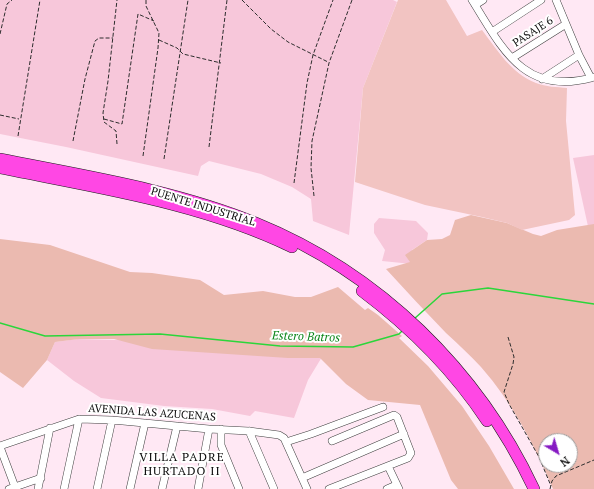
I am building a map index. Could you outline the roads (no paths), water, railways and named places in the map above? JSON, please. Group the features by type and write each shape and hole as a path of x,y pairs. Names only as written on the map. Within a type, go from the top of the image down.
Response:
{"highway":[{"name":"PUENTE INDUSTRIAL","path":"0,159 121,183 190,201 256,223 292,243 335,263 370,287 405,315 432,341 462,374 508,439 534,489"},
{"name":"PUENTE INDUSTRIAL","path":"0,168 180,206 292,243 359,288 424,344 454,378 484,416 507,453 526,489"}],"street":[{"path":"483,0 473,2 492,32 512,58 525,71 542,79 566,82 592,77 579,55 556,0"},
{"path":"492,32 541,0"},
{"name":"PASAJE 6","path":"512,58 566,24"},
{"path":"542,79 579,55"},
{"path":"307,489 284,439 311,434 383,407"},
{"path":"329,489 388,466 410,456 411,453 397,417 393,415 332,441"},
{"path":"64,489 79,419"},
{"name":"AVENIDA LAS AZUCENAS","path":"0,446 79,419 112,420 221,430 249,431 284,439"},
{"path":"97,489 112,420"},
{"path":"130,489 145,423"},
{"path":"162,489 177,426"},
{"path":"38,489 50,428"},
{"path":"198,489 209,429"},
{"path":"221,430 221,446 240,489"},
{"path":"249,431 274,489"},
{"path":"302,478 404,434"},
{"path":"0,446 12,488 41,478"},
{"path":"387,489 396,487 388,466"}],"waterway":[{"name":"Estero Batros","path":"414,319 442,294 488,288 594,304"},
{"name":"Estero Batros","path":"0,323 45,336 160,334 280,346 353,347 399,334 403,330"}],"district":[{"name":"VILLA PADRE HURTADO II","path":"182,465"}]}
